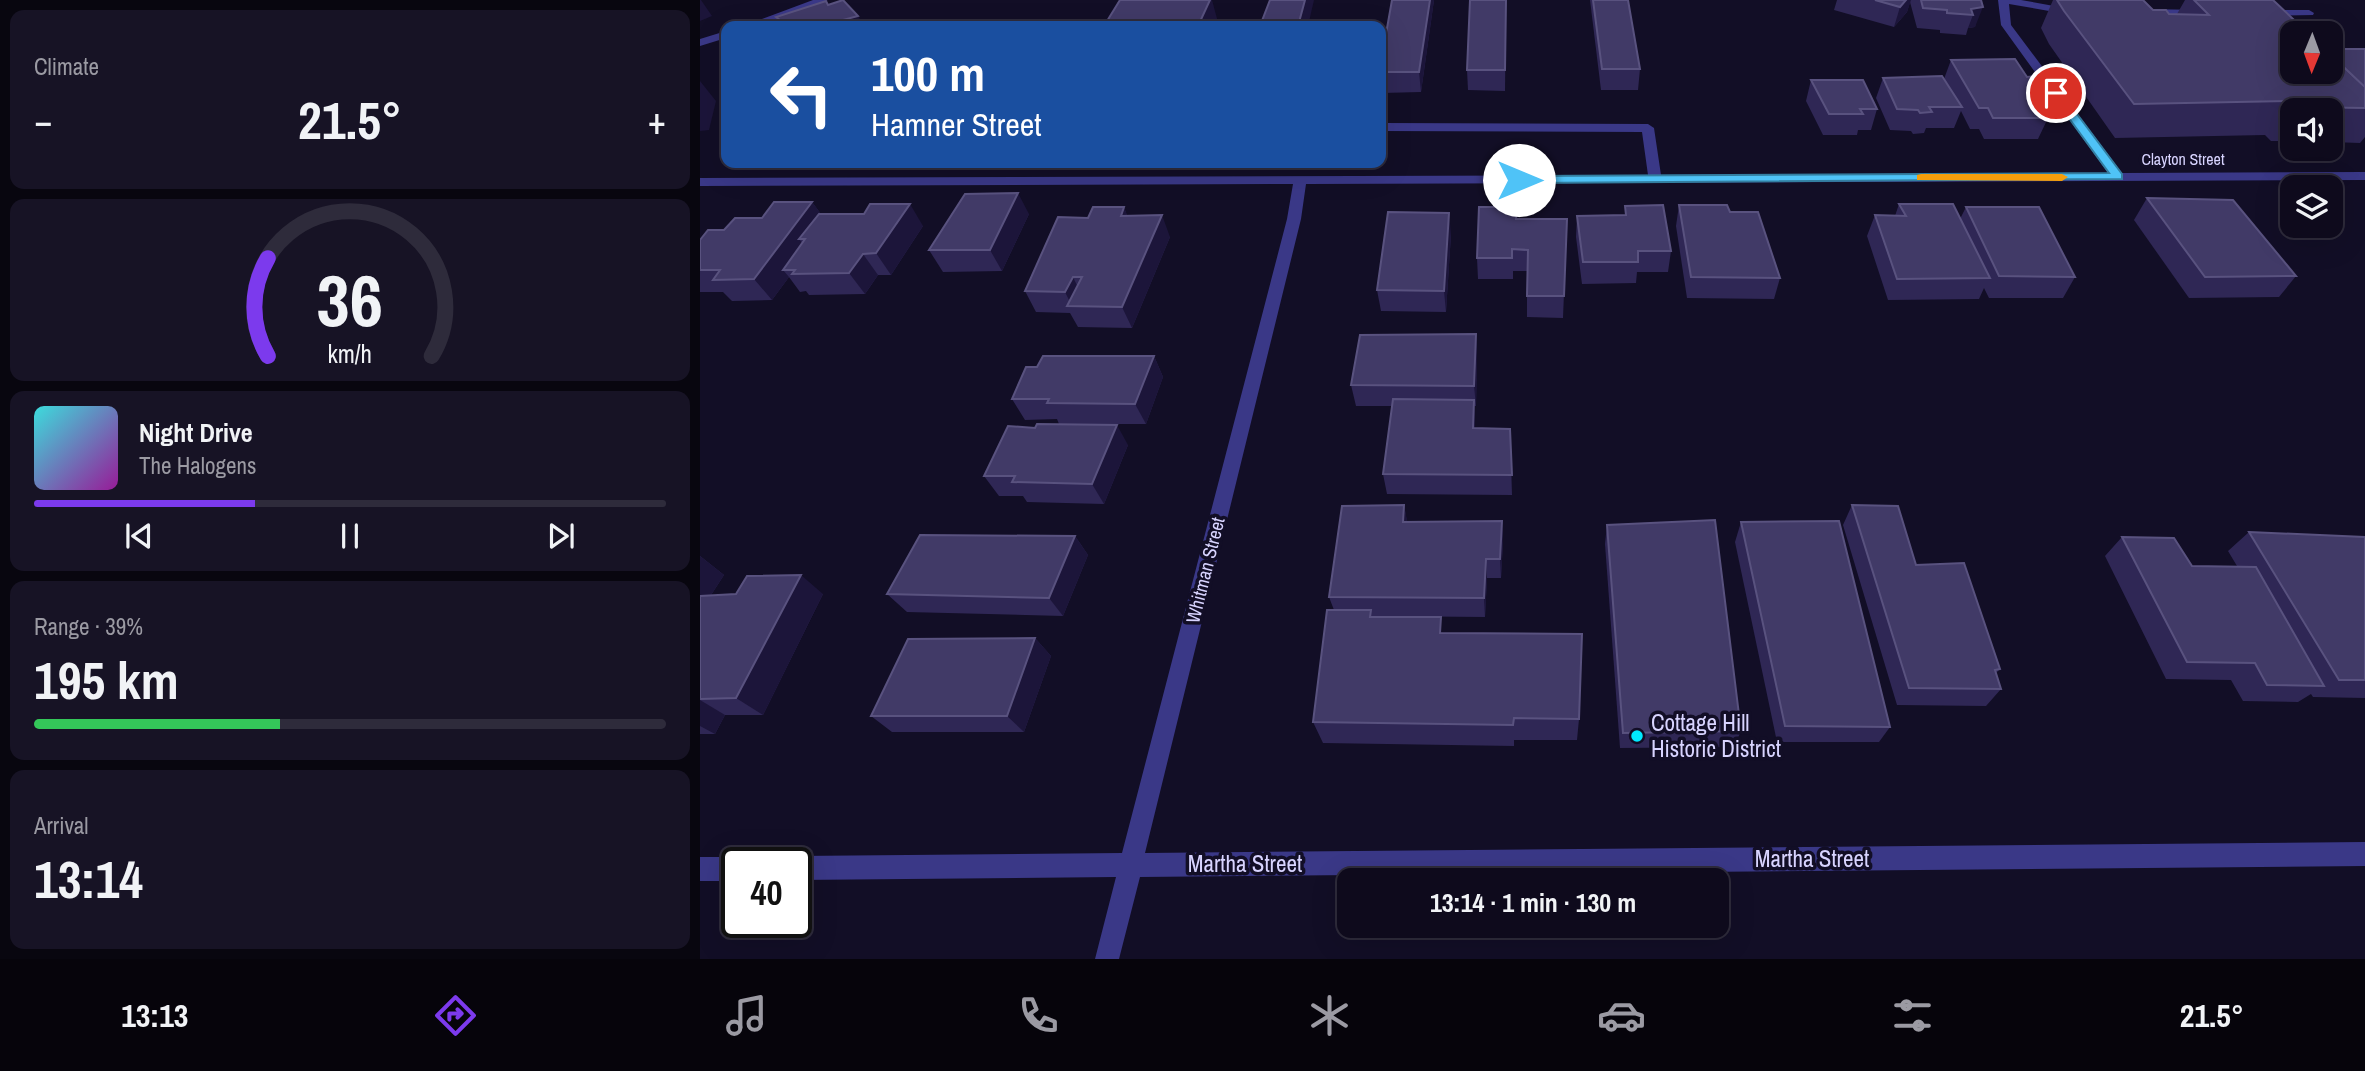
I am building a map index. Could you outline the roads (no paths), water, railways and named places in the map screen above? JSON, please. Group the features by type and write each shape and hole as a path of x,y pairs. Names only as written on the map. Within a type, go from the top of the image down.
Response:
{"street":[{"path":"762,21 823,0"},
{"path":"2084,12 2060,11 2003,0 2006,25 2118,177"},
{"path":"2137,12 2217,13"},
{"path":"2256,13 2309,13"},
{"path":"700,43 721,36"},
{"path":"1386,127 1648,128 1656,179"},
{"path":"2359,176 2365,190"},
{"name":"Clayton Street","path":"700,182 2359,176"},
{"name":"Whitman Street","path":"1107,959 1294,219 1300,181"},
{"name":"Martha Street","path":"812,868 2365,854"},
{"path":"700,869 721,869"}],"place":[{"name":"Cottage Hill Historic District","path":"1637,736"}]}
